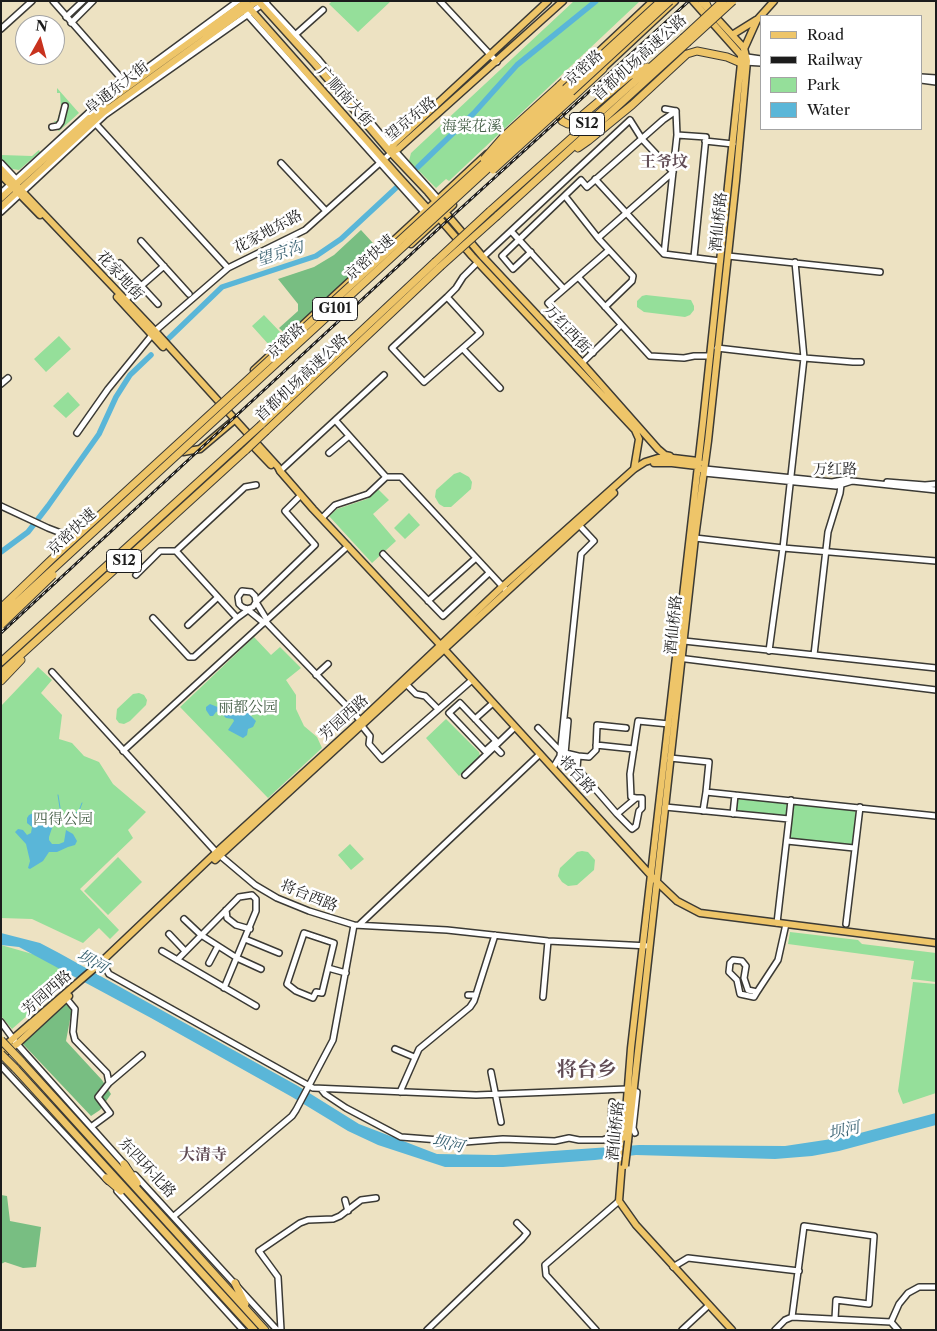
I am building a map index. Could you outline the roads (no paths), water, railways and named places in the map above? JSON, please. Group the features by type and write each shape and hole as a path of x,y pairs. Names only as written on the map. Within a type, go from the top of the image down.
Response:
{"highway":[{"name":"京密快速","path":"1,618 661,1"},
{"name":"京密快速","path":"1,607 670,1"},
{"path":"705,1 709,10"},
{"name":"首都机场高速公路","path":"1,662 438,265 563,158 723,1"},
{"name":"首都机场高速公路","path":"1,673 246,450 438,265 490,211 657,62 732,1"},
{"path":"563,158 603,129 687,54 697,52 727,58 744,59"},
{"path":"477,174 490,151 505,135 584,62 591,58"},
{"path":"558,109 558,114 562,121 572,124 629,76 657,62"},
{"path":"477,174 502,163 603,69"},
{"path":"1,625 98,532 104,521"},
{"path":"1,602 52,559"},
{"path":"1,655 70,598"},
{"path":"1,682 38,639"},
{"name":"东四环北路","path":"1,1040 265,1330"},
{"name":"东四环北路","path":"1,1054 254,1330"},
{"path":"124,1164 151,1204"},
{"path":"106,1178 139,1205"},
{"path":"235,1283 247,1309"}],"main road":[{"name":"望京东路","path":"392,148 548,1"},
{"name":"望京东路","path":"392,148 497,62 563,1"},
{"name":"京密路","path":"1,607 291,334 653,1"},
{"name":"京密路","path":"1,618 603,69 675,1"},
{"path":"693,1 744,59"},
{"path":"701,1 744,48"},
{"path":"761,15 774,1"},
{"name":"阜通东大街","path":"1,198 16,187 92,119 127,85 244,6 262,2"},
{"name":"广顺南大街","path":"262,2 376,136 392,148 428,192 438,200 446,212"},
{"name":"阜通东大街","path":"92,119 244,6"},
{"name":"广顺南大街","path":"244,6 369,143 381,161 420,200 426,211 439,218"},
{"path":"744,59 744,48 760,17"},
{"path":"732,35 757,20"},
{"name":"酒仙桥路","path":"619,1201 646,946 665,807 698,463 744,59"},
{"name":"酒仙桥路","path":"646,946 651,874 669,724 679,658 684,641 705,471 728,256 744,59"},
{"path":"369,143 376,140 376,136"},
{"name":"花家地街","path":"1,169 154,333"},
{"path":"398,176 402,169 408,169"},
{"name":"花家地街","path":"1,175 16,187 125,300 226,413"},
{"name":"阜通东大街","path":"1,207 16,187"},
{"path":"420,200 424,199 428,192"},
{"name":"万红西街","path":"446,212 481,260 635,430 639,438 634,469"},
{"name":"万红西街","path":"439,218 582,363 658,449 665,455 673,458"},
{"name":"将台路","path":"226,413 275,469 280,471"},
{"name":"将台路","path":"226,413 278,467 301,495 443,647 656,881 678,901 695,912 936,944"},
{"path":"183,452 200,449 232,422"},
{"name":"芳园西路","path":"362,724 634,469 645,462 658,458 673,458 698,463"},
{"name":"芳园西路","path":"505,589 637,472 648,465 658,462 698,463"},
{"path":"698,463 705,471"},
{"name":"芳园西路","path":"15,1042 101,966 218,855 228,841 407,685 443,647"},
{"name":"芳园西路","path":"15,1042 66,998 78,985"},
{"path":"1,1049 15,1042"},
{"path":"1,1054 15,1042"},
{"name":"酒仙桥路","path":"625,1141 623,1133 630,1089"},
{"path":"619,1201 636,1225 732,1330"}],"street":[{"path":"1,29 32,1"},
{"path":"52,1 127,85"},
{"path":"66,17 83,1"},
{"path":"70,23 93,1"},
{"path":"440,1 497,62"},
{"path":"262,2 319,60 438,200"},
{"path":"244,6 426,211"},
{"path":"295,35 323,10"},
{"path":"744,59 760,59"},
{"path":"744,59 760,63"},
{"path":"922,77 936,78"},
{"path":"922,80 936,82"},
{"path":"52,126 58,126 61,122 65,106"},
{"path":"665,109 676,111"},
{"path":"664,254 677,135 676,111"},
{"path":"531,252 513,269 502,256 580,180 587,187 663,120 676,111"},
{"name":"花家地东路","path":"77,433 108,389 154,333 228,268 305,230 381,161 420,114"},
{"path":"1,212 16,187 54,142 92,119"},
{"path":"1,193 16,187 92,119"},
{"path":"92,119 228,268"},
{"path":"447,297 480,333 424,382 392,348 447,297 463,277 511,231 630,120 642,138 673,172"},
{"path":"677,135 706,138 694,257"},
{"path":"705,141 733,144"},
{"path":"1,163 16,187"},
{"path":"281,163 326,211"},
{"path":"598,238 673,172"},
{"path":"595,179 664,254 720,261"},
{"path":"1,182 16,187"},
{"path":"565,196 598,238 633,276 632,281 605,306"},
{"path":"511,231 564,289"},
{"path":"141,241 189,294"},
{"path":"593,353 548,303 609,250"},
{"path":"728,256 880,272"},
{"path":"769,651 783,548 804,358 795,262"},
{"path":"120,263 158,304"},
{"path":"125,300 164,266"},
{"path":"579,278 650,356 684,358 710,356"},
{"path":"582,363 621,325"},
{"path":"717,348 804,358 862,362"},
{"path":"463,349 500,388"},
{"path":"280,471 336,422 384,375"},
{"path":"1,384 8,378"},
{"path":"336,422 386,477"},
{"path":"329,453 349,436"},
{"name":"万红路","path":"705,471 832,482 839,482 850,478 925,485 936,484"},
{"path":"322,518 335,505 368,494 386,477 401,477 505,589"},
{"name":"万红路","path":"790,479 841,486 852,481 936,490"},
{"path":"136,574 160,551 176,551 245,487 256,485"},
{"path":"814,655 828,532 841,486"},
{"path":"153,618 189,657 194,658 237,618 252,607 314,545 285,511 301,495"},
{"path":"1,506 74,538"},
{"path":"563,753 581,554 594,541 579,525"},
{"path":"696,538 783,548 936,561"},
{"path":"123,751 348,546"},
{"path":"176,551 237,618"},
{"path":"383,554 443,616 489,573"},
{"path":"428,601 476,558"},
{"path":"265,621 252,592 242,591 239,594 238,601 242,607 265,621 362,724 370,736 369,744 382,759 472,680"},
{"path":"188,625 218,598"},
{"path":"684,641 936,668"},
{"path":"679,658 936,690"},
{"path":"316,675 328,664"},
{"name":"将台西路","path":"52,672 218,855 259,887 277,898 309,912 356,925 646,946"},
{"path":"407,685 416,694 425,696 438,709"},
{"path":"460,703 475,720 496,740 485,751 449,713 460,703"},
{"path":"475,720 493,704"},
{"path":"553,768 563,753 568,721"},
{"path":"578,756 577,768 632,829 636,826 643,801 642,798 631,796 630,774 638,721 669,724"},
{"path":"538,728 563,753 588,757 596,750 597,725 626,728"},
{"path":"465,775 515,727"},
{"path":"596,745 634,749"},
{"path":"495,747 501,754"},
{"path":"174,1216 292,1116 333,1040 356,925 540,754"},
{"path":"670,758 709,762 704,811"},
{"path":"706,792 936,816"},
{"path":"732,814 734,795"},
{"path":"617,814 636,798"},
{"path":"777,923 791,800"},
{"path":"665,807 788,819"},
{"path":"846,924 860,807"},
{"path":"787,841 854,848"},
{"path":"253,896 259,887"},
{"path":"177,960 239,897 253,896 256,899 256,911 224,988"},
{"path":"226,910 227,918 236,925 250,928"},
{"path":"184,919 201,935 237,958 261,969"},
{"path":"757,992 748,990 744,978 746,966 742,961 733,960 730,963 729,972 737,980 740,994 754,997 778,960 786,924"},
{"path":"169,934 185,951"},
{"path":"304,934 334,943 328,968 322,994 316,992 313,998 296,991 287,984 304,934"},
{"path":"400,1092 419,1049 470,1007 476,996 495,935"},
{"path":"245,939 279,953"},
{"path":"543,998 548,940"},
{"path":"209,962 218,946"},
{"path":"162,951 256,1006"},
{"path":"101,966 109,974 308,1088 476,1095 630,1089 637,1092 633,1128 635,1133"},
{"path":"328,968 346,973"},
{"path":"468,995 476,996"},
{"path":"66,998 75,1009 74,1040 107,1073 109,1083"},
{"path":"1,1022 1,1032"},
{"name":"东四环北路","path":"1,1022 15,1042 124,1164 174,1216 277,1330"},
{"path":"396,1049 414,1057"},
{"path":"91,1127 110,1113 98,1097 109,1083 142,1055"},
{"path":"1,1066 106,1178 243,1330"},
{"path":"491,1072 497,1094 501,1122"},
{"path":"321,1089 324,1094 346,1108 401,1137 465,1142 503,1139 555,1141 569,1138 579,1140 608,1138 611,1132 612,1102"},
{"path":"611,1132 623,1133"},
{"path":"281,1330 278,1277 259,1251 300,1223 308,1220 333,1219 361,1200 376,1198"},
{"path":"345,1200 347,1208"},
{"path":"596,1330 546,1275 545,1265 619,1201"},
{"path":"427,1330 522,1239 527,1233 517,1223"},
{"path":"792,1317 804,1226 874,1236 870,1304 836,1300 835,1319"},
{"path":"673,1267 688,1258 798,1271"},
{"path":"891,1322 899,1304 908,1293 919,1288 936,1287"},
{"path":"682,1330 709,1305"},
{"path":"775,1330 785,1320 792,1317 891,1322 898,1330"}],"water":[{"path":"229,699 232,701 227,706 228,708 230,709 233,705 234,709 242,714 246,706 250,712 249,714 256,721 243,738 228,730 234,721 233,719 226,718 219,711 210,716 206,710 206,707 210,704 220,708 223,702"},
{"path":"35,812 46,813 54,822 49,837 52,844 64,842 66,830 73,834 77,841 75,845 57,852 49,852 43,861 30,869 28,868 30,861 26,844 15,832 18,829 23,830 27,835 31,833 32,827 27,823 27,818"},
{"path":"1,933 40,943 298,1086 359,1124 437,1154 495,1155 639,1145 785,1146 845,1137 936,1113 936,1125 839,1151 812,1156 775,1159 636,1155 503,1167 445,1167 378,1145 348,1131 292,1097 151,1018 19,947 1,945"}],"waterway":[{"name":"望京沟","path":"418,167 474,113 517,65 596,1"},
{"name":"望京沟","path":"168,339 222,287 316,256 341,239 397,187"},
{"name":"望京沟","path":"1,552 28,532 48,506 99,434 116,397 130,375 151,355"},
{"path":"58,795 61,814 66,819"},
{"path":"63,823 79,811 82,803"}],"railway":[{"path":"1,633 448,220 689,1"}],"district":[{"name":"王爷坟","path":"664,162"},
{"name":"将台乡","path":"587,1070"},
{"name":"大清寺","path":"203,1155"}],"park label":[{"name":"海棠花溪","path":"472,127"},
{"name":"丽都公园","path":"248,708"},
{"name":"四得公园","path":"63,820"}],"water label":[{"name":"坝河","path":"92,962"},
{"name":"坝河","path":"844,1131"},
{"name":"坝河","path":"448,1144"}]}
